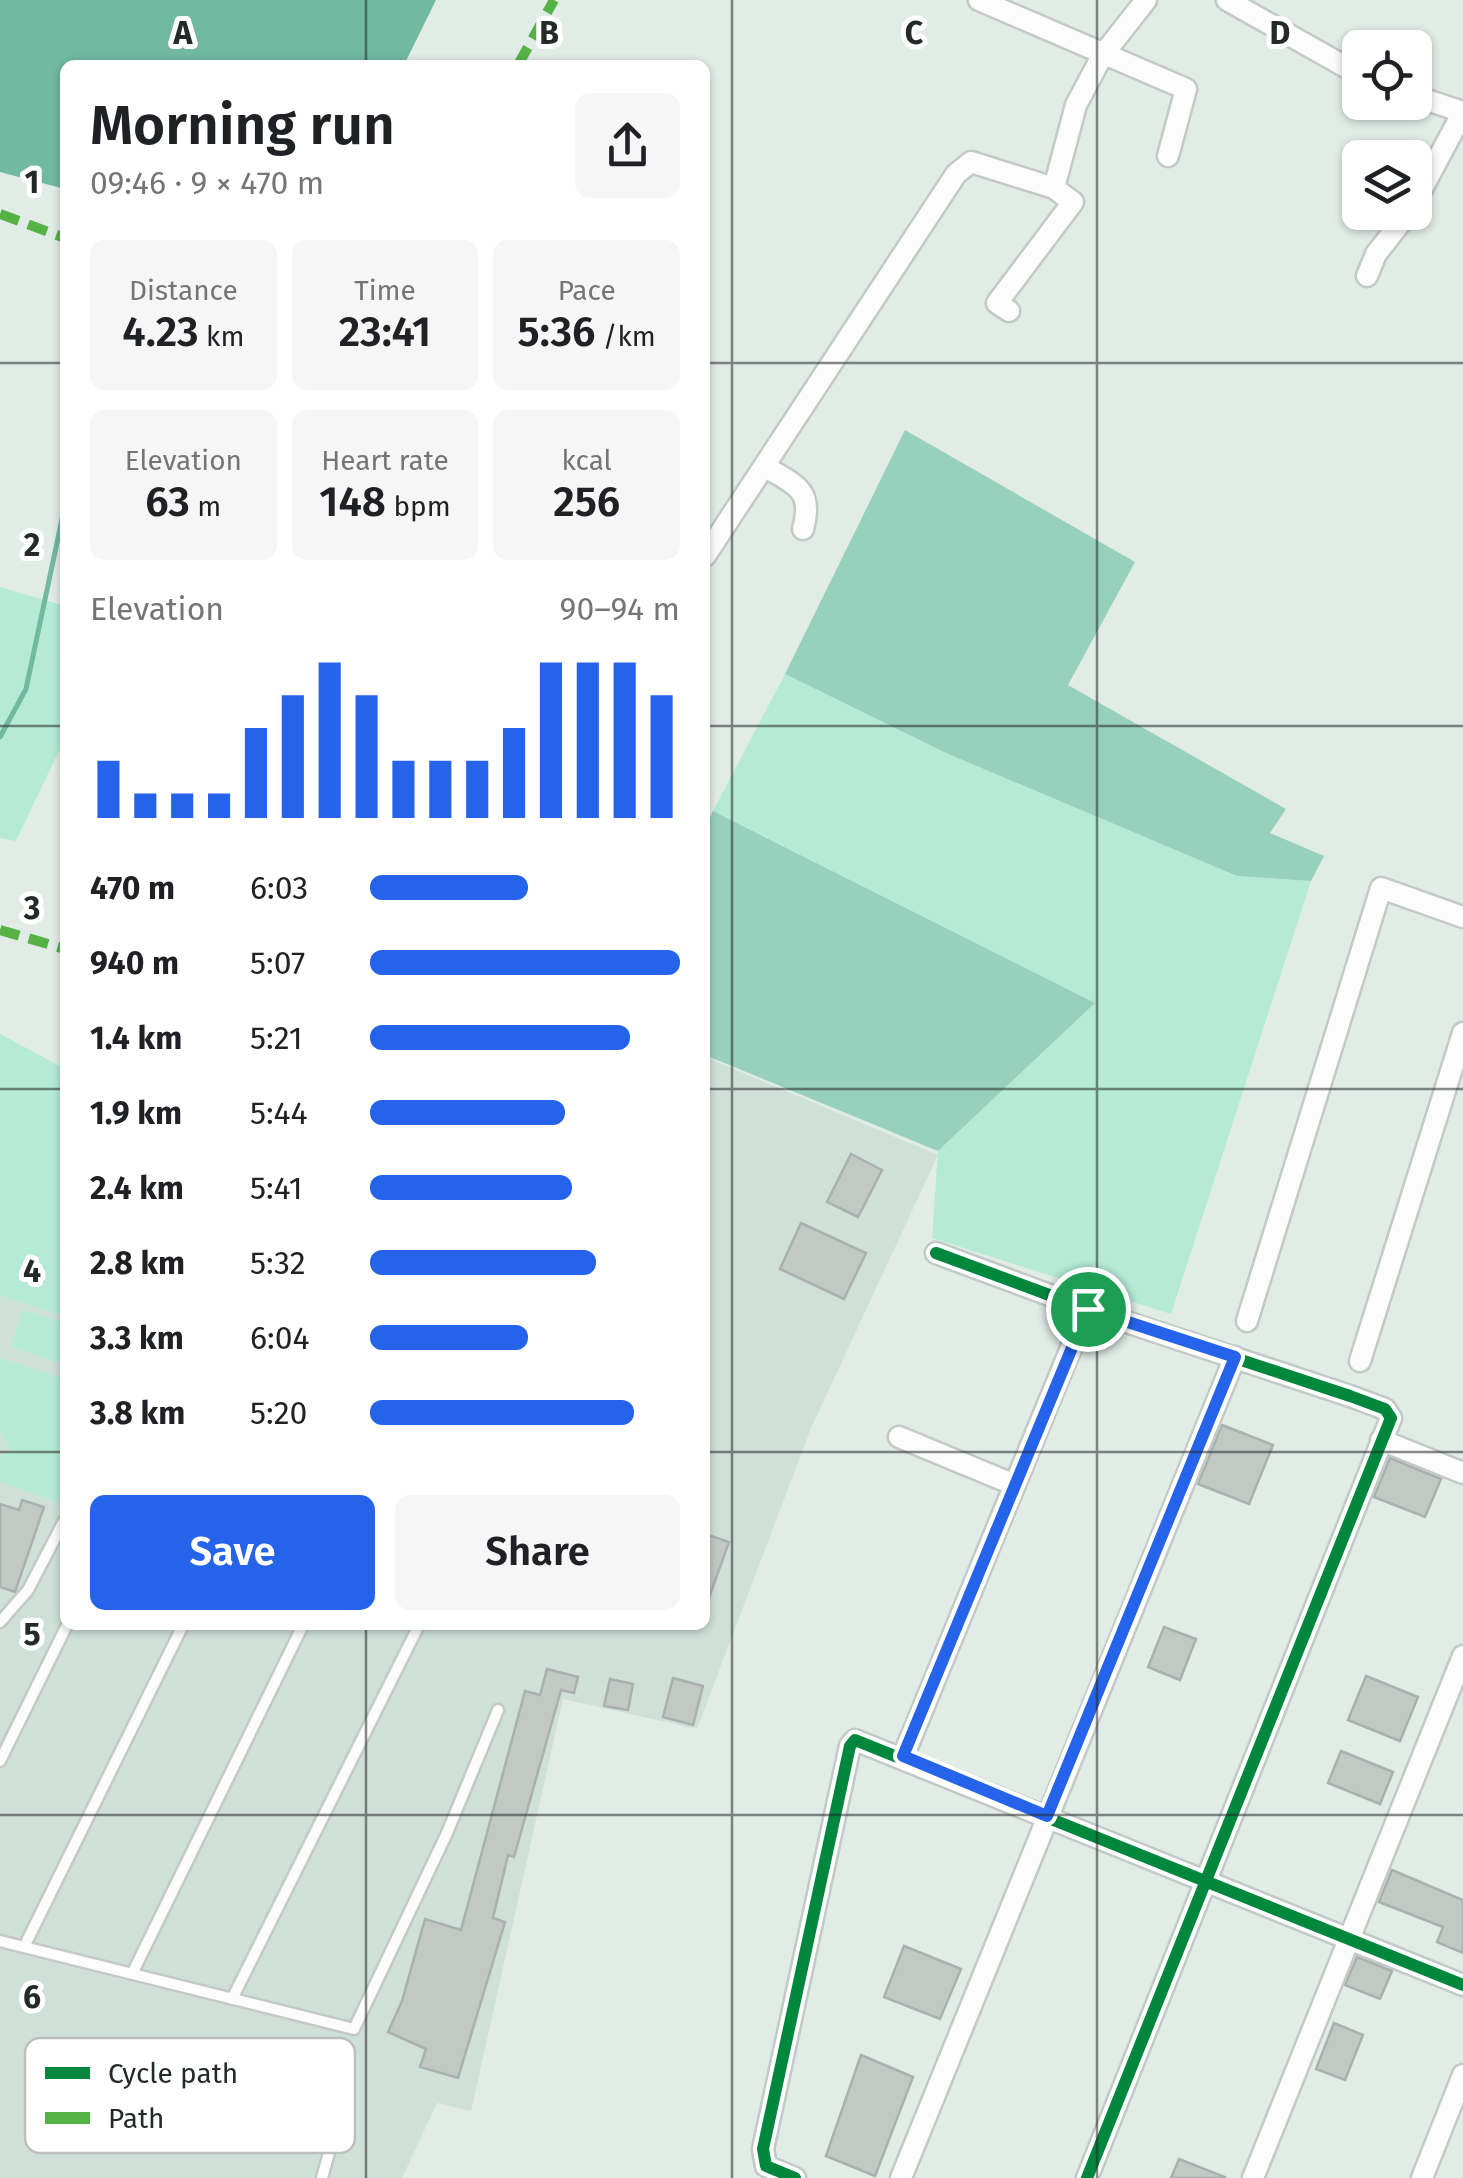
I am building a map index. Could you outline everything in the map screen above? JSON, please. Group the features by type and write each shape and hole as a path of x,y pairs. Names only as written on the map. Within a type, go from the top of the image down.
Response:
{"street":[{"path":"979,0 1186,90 1168,156"},
{"path":"1054,188 1076,106 1102,56 1146,0"},
{"path":"1227,0 1342,65"},
{"path":"1432,102 1463,112 1432,170"},
{"path":"710,548 956,174 972,162 1054,188 1073,202 997,303 1009,312"},
{"path":"1367,276 1376,254 1395,230"},
{"path":"764,466 803,491 809,507 803,529"},
{"path":"1247,1322 1381,888 1463,917"},
{"path":"1360,1361 1463,1034"},
{"path":"936,1253 1088,1309 1385,1409 1390,1418 1087,2178"},
{"path":"903,1756 1088,1309"},
{"path":"901,2178 1235,1357"},
{"path":"899,1437 1015,1484"},
{"path":"1382,1440 1463,1473"},
{"path":"1253,2178 1463,1656"},
{"path":"796,2178 766,2166 762,2149 850,1746 863,1740 1463,1985"},
{"path":"1422,2178 1463,2075"}],"lane":[{"path":"0,1622 28,1590 60,1529"},
{"path":"0,1761 66,1630"},
{"path":"24,1947 181,1630"},
{"path":"132,1974 301,1630"},
{"path":"232,1999 416,1630"},
{"path":"0,1941 354,2029 447,1833 498,1710"},
{"path":"322,2178 329,2153"}],"shaded area":[{"path":"0,0 436,0 406,60 60,60 60,188 0,172"},
{"path":"905,430 1135,562 1068,685 1286,809 1270,833 1324,856 1311,881 1237,876 946,753 785,674"},
{"path":"0,587 60,605 60,749 16,841 0,838"},
{"path":"785,674 946,753 1237,876 1311,881 1171,1314 932,1238 938,1151 1095,1003 713,811"},
{"path":"713,811 1095,1003 938,1151 710,1057"},
{"path":"0,1034 60,1066 60,1630 710,1630 710,1059 938,1155 811,1428 697,1729 563,1699 471,2111 437,2103 402,2178 0,2178"},
{"path":"0,1034 60,1066 60,1314 0,1296"},
{"path":"23,1310 60,1321 60,1363 11,1347"},
{"path":"0,1358 60,1377 60,1503 0,1482 0,1456 10,1451 0,1431"}],"building":[{"path":"851,1154 882,1170 858,1217 827,1202"},
{"path":"801,1223 866,1253 844,1299 780,1269"},
{"path":"1222,1425 1273,1445 1249,1504 1198,1484"},
{"path":"1390,1458 1441,1479 1425,1517 1374,1497"},
{"path":"22,1500 44,1507 15,1592 0,1587 0,1504 19,1510"},
{"path":"710,1536 729,1542 710,1595"},
{"path":"1164,1627 1196,1639 1180,1680 1148,1667"},
{"path":"547,1669 578,1677 574,1693 561,1690 514,1857 508,1855 493,1918 505,1922 458,2078 420,2067 426,2049 388,2032 402,2001 425,1919 461,1930 525,1691 540,1695"},
{"path":"1366,1676 1418,1697 1400,1741 1348,1720"},
{"path":"673,1678 703,1686 693,1725 663,1717"},
{"path":"610,1679 633,1684 628,1710 604,1706"},
{"path":"1341,1751 1393,1772 1380,1804 1328,1783"},
{"path":"1392,1870 1463,1900 1463,1953 1437,1942 1443,1927 1379,1902"},
{"path":"904,1946 961,1969 940,2019 884,1997"},
{"path":"1357,1957 1392,1971 1380,1999 1345,1985"},
{"path":"1334,2023 1363,2035 1345,2080 1316,2069"},
{"path":"861,2055 913,2077 875,2176 826,2156"},
{"path":"1179,2159 1225,2177 1225,2178 1171,2178"}],"waterway":[{"path":"0,737 26,689 60,529"}],"marked path":[{"path":"521,60 554,0"},
{"path":"0,214 60,236"},
{"path":"0,930 60,948"}],"cycle path":[{"path":"936,1253 1087,1309 1350,1396 1385,1409 1391,1418 1087,2178"},
{"path":"795,2178 766,2166 763,2149 850,1746 855,1740 1463,1985"}],"route":[{"path":"1088,1309 1235,1357 1047,1816 903,1756 1088,1309"}]}
